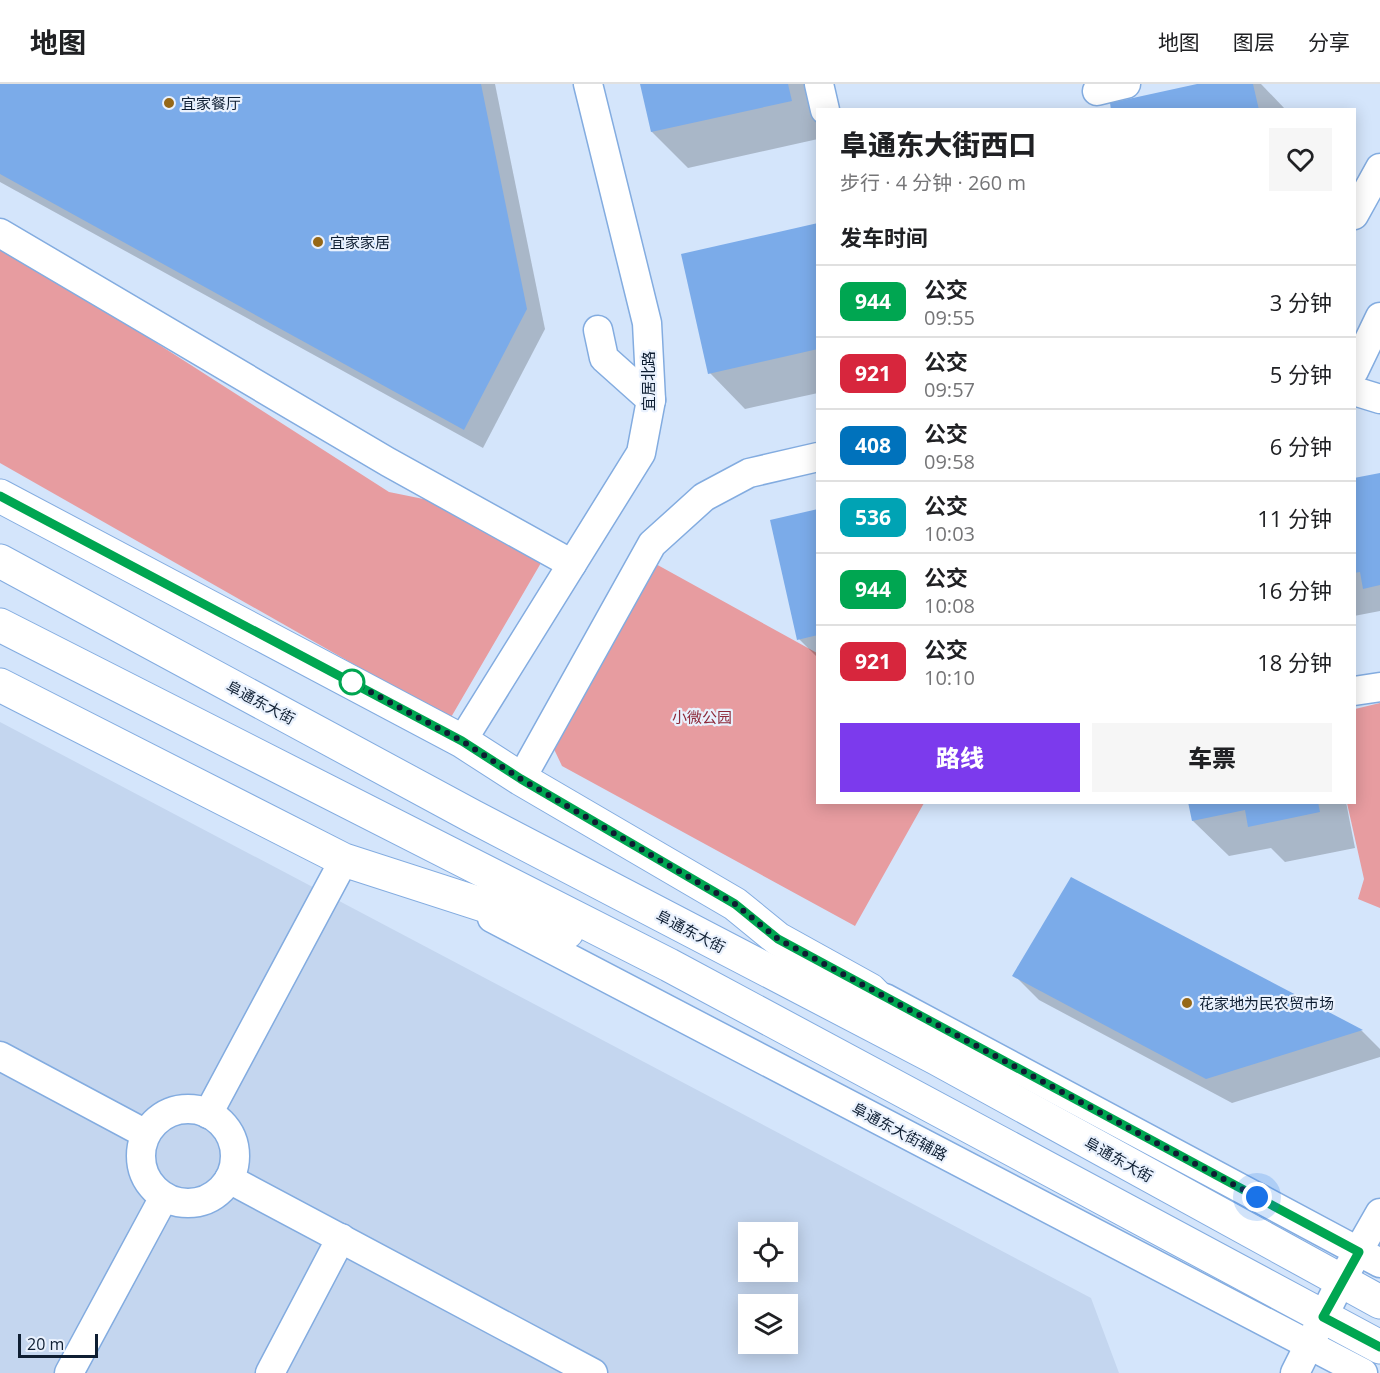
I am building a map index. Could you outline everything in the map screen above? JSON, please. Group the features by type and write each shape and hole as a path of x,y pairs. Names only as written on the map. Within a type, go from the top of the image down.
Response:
{"main road":[{"path":"0,496 462,741 521,779 735,904 778,939 870,990 936,1058"},
{"name":"阜通东大街","path":"0,561 462,811 936,1058 1380,1302"},
{"path":"0,625 669,965 1317,1331 1380,1347"},
{"path":"0,685 344,860 669,965"}],"street":[{"name":"宜居北路","path":"462,741 641,453 651,400 647,323 588,84"},
{"path":"819,84 825,108"},
{"path":"1093,95 1126,84"},
{"path":"1356,211 1380,168"},
{"path":"0,233 388,462 572,564"},
{"path":"1356,367 1380,317"},
{"path":"598,330 604,357 651,400"},
{"path":"1356,392 1380,399"},
{"path":"521,779 652,544 704,497 749,473 816,457"},
{"path":"1356,691 1380,687"},
{"path":"208,1114 344,860"},
{"name":"阜通东大街辅路","path":"437,890 1317,1331 1363,1373"},
{"path":"870,990 1369,1258"},
{"path":"0,1056 146,1134"},
{"path":"180,1110 208,1114 221,1122 230,1135 234,1149 234,1164 230,1179 214,1195 193,1203 178,1202 164,1197 145,1176 141,1162 146,1134 166,1114 180,1110"},
{"path":"230,1179 592,1373"},
{"path":"69,1373 164,1197"},
{"path":"1295,1373 1341,1281 1369,1258 1380,1213"},
{"path":"270,1373 341,1238"}],"shaded area":[{"path":"0,722 1091,1298 1119,1373 0,1373"}],"green space":[{"path":"0,249 119,319 389,492 458,506 545,556 450,719 0,463"},
{"name":"小微公园","path":"654,563 816,652 816,804 923,804 855,926 562,766 553,747"},
{"path":"1380,703 1380,908 1358,899 1364,879 1347,804 1356,804 1356,709"}],"building":[{"name":"宜家家居","path":"0,84 481,84 527,309 464,430 0,174"},
{"path":"640,84 788,84 792,101 651,132"},
{"path":"1197,84 1253,84 1259,108 1111,108 1110,103"},
{"path":"816,223 816,349 708,374 681,254"},
{"path":"1380,473 1380,585 1363,589 1360,572 1356,573 1356,478"},
{"path":"816,509 816,635 797,640 770,520"},
{"path":"1188,804 1318,804 1320,812 1248,827 1245,810 1192,821"},
{"name":"花家地为民农贸市场","path":"1071,877 1363,1030 1206,1079 1012,976"}],"bus line":[{"name":"944","path":"0,496 462,741 521,779 735,904 778,939 1359,1252 1323,1317 1380,1347"}],"place":[{"name":"宜家餐厅","path":"169,103"},
{"name":"宜家家居","path":"318,242"},
{"name":"花家地为民农贸市场","path":"1187,1003"}],"route":[{"path":"352,682 462,741 521,779 735,904 778,939 1257,1197"}]}
